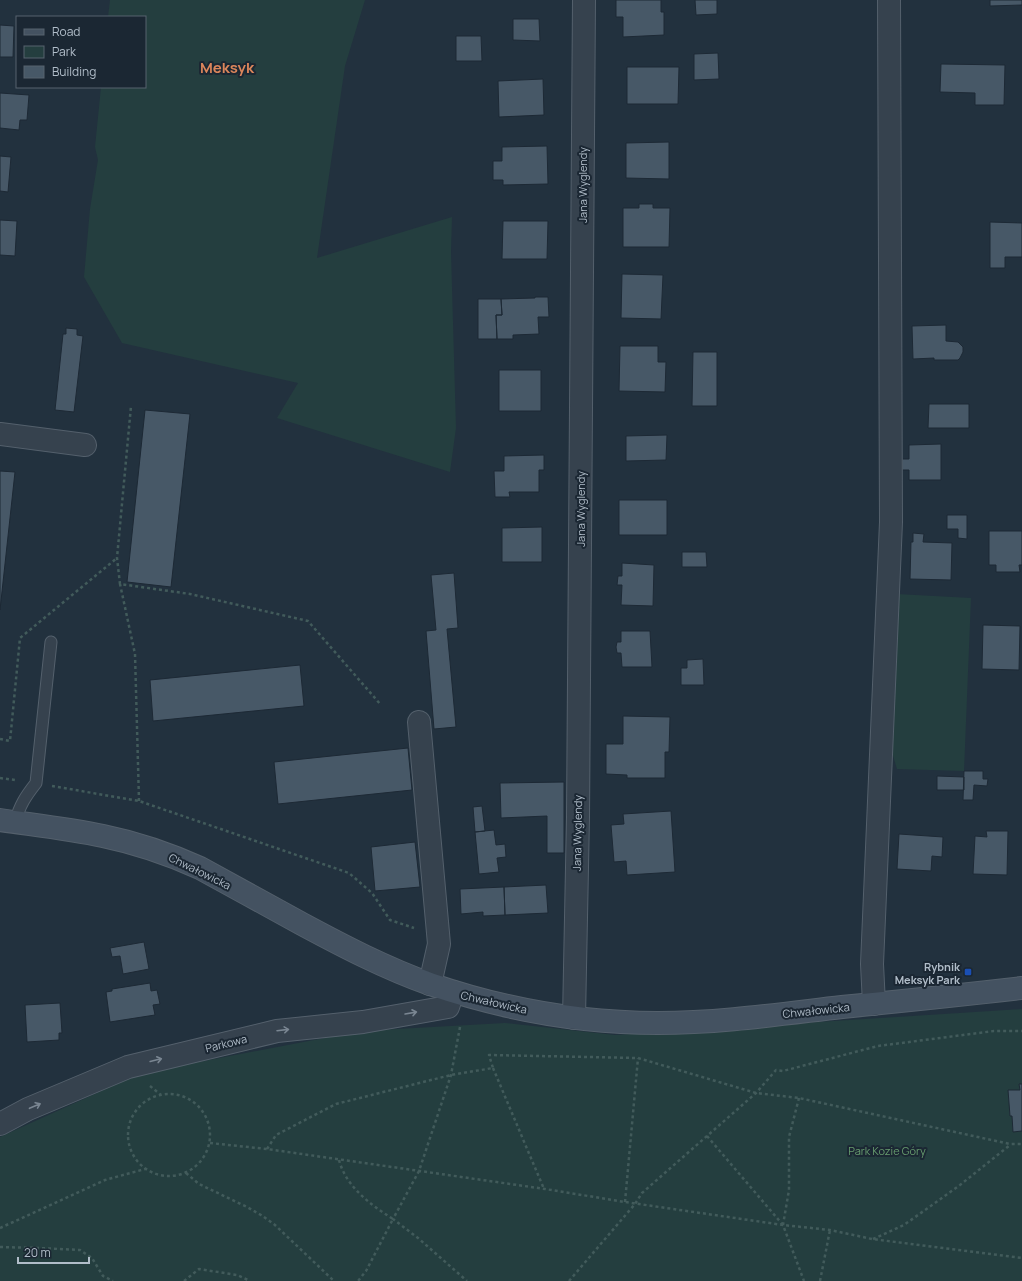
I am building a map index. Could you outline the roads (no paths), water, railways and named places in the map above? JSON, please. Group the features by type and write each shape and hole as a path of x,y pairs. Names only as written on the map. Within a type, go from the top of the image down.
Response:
{"main road":[{"name":"Chwałowicka","path":"7,822 103,836 177,858 200,868 362,956 404,974 453,992 497,1004 574,1018 634,1022 684,1022 757,1017 1022,988"}],"street":[{"name":"Jana Wyglendy","path":"574,1018 578,809 584,0"},
{"path":"874,1004 872,964 890,522 889,0"},
{"path":"0,434 85,445"},
{"path":"419,722 439,944 430,984"},
{"name":"Parkowa","path":"0,1124 28,1109 128,1067 277,1031 363,1022 448,1007 453,992"}],"lane":[{"path":"7,822 18,810 24,798 36,783 51,642"}],"place":[{"name":"Rybnik Meksyk Park","path":"968,972"}],"district":[{"name":"Meksyk","path":"227,67"}],"park label":[{"name":"Park Kozie Góry","path":"887,1150"}]}
